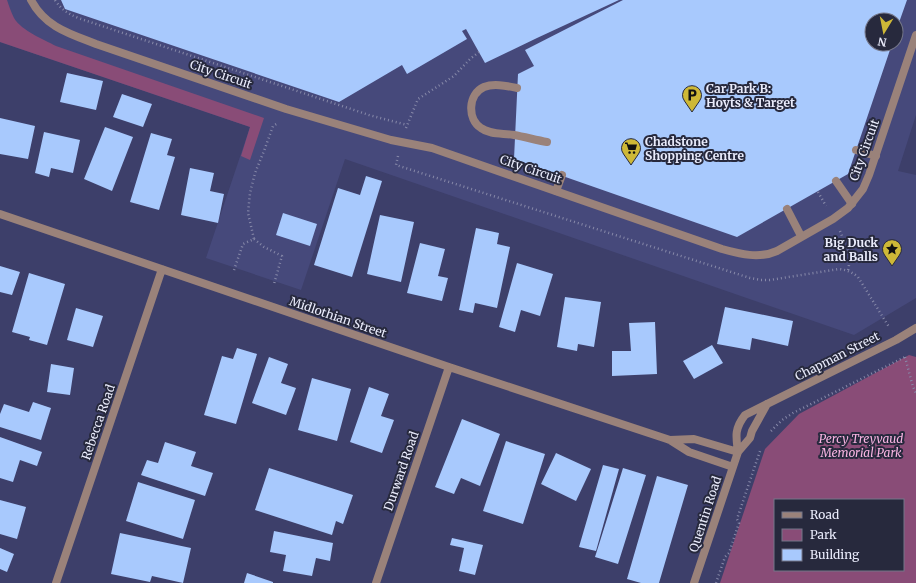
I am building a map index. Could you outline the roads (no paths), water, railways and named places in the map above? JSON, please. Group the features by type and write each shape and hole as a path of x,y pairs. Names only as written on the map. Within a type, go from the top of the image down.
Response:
{"street":[{"name":"City Circuit","path":"31,0 46,20 54,26 74,36 96,44 286,109 391,140 432,148 722,249 754,256 772,253 833,219 848,208 863,189 876,156 916,35"},
{"path":"517,88 496,85 483,87 474,96 472,101 471,113 473,118 478,126 490,133 518,136 547,142"},
{"path":"856,150 876,156"},
{"path":"556,191 562,176"},
{"path":"836,181 852,204"},
{"path":"787,209 801,236"},
{"name":"Midlothian Street","path":"0,214 449,367 670,440 689,452 733,467"},
{"name":"Rebecca Road","path":"56,583 162,269"},
{"name":"Chapman Street","path":"738,452 736,433 741,420 745,415 896,340 916,328"},
{"name":"Durward Road","path":"376,583 449,367"},
{"path":"738,452 750,438 752,431 767,404"},
{"name":"Midlothian Street","path":"670,440 694,439 738,452"},
{"name":"Quentin Road","path":"694,583 738,452"}],"place":[{"name":"Car Park B: Hoyts & Target","path":"692,112"},
{"name":"Chadstone Shopping Centre","path":"631,165"},
{"name":"Big Duck and Balls","path":"892,266"}],"park label":[{"name":"Percy Treyvaud Memorial Park","path":"861,445"}]}
